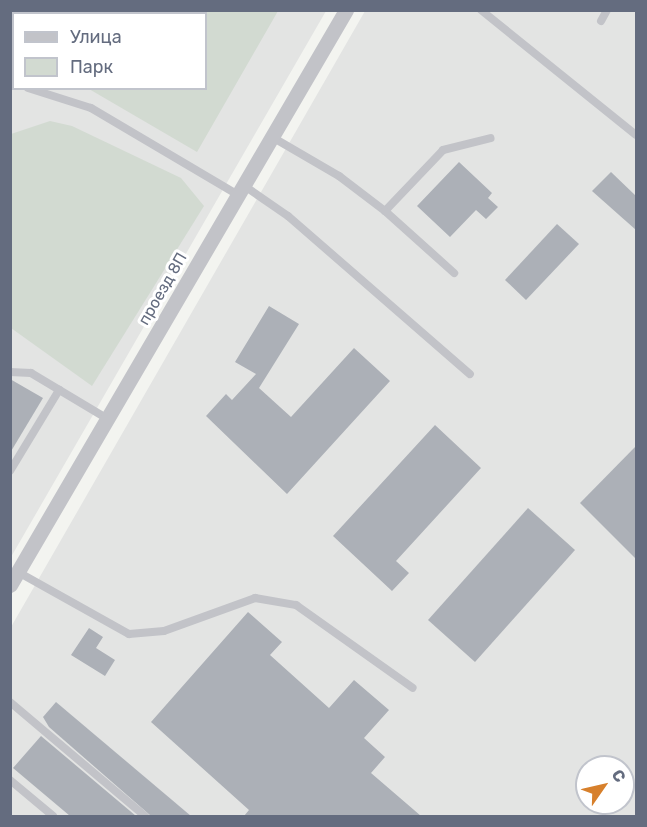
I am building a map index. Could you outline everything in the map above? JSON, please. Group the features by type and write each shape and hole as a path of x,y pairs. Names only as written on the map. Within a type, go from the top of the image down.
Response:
{"street":[{"name":"проезд 8П","path":"14,578 110,419 240,190 346,10"}],"lane":[{"path":"482,10 636,135"},
{"path":"601,21 607,10"},
{"path":"34,90 91,108 288,216 445,357 470,374"},
{"path":"272,137 339,176 385,211 454,273"},
{"path":"385,211 443,150 491,138"},
{"path":"10,372 31,373 110,419"},
{"path":"10,471 58,390"},
{"path":"14,578 129,634 164,631 255,598 296,605 413,688"},
{"path":"10,702 145,816"},
{"path":"10,780 52,816"}],"shaded area":[{"path":"11,11 326,11 11,557"},
{"path":"365,11 636,11 636,816 11,816 11,627"}],"green space":[{"path":"24,10 278,10 197,152 91,90 207,90 207,12"},
{"path":"50,121 72,126 181,178 204,206 92,386 11,328 11,134"}],"building":[{"path":"459,162 492,193 488,198 498,207 486,219 476,210 450,237 417,206"},
{"path":"611,172 636,196 636,230 592,191"},
{"path":"557,224 579,244 526,300 505,280"},
{"path":"269,306 299,324 259,388 291,417 354,348 390,381 287,494 206,416 226,394 232,400 256,374 235,362"},
{"path":"10,379 43,398 10,453"},
{"path":"435,425 481,468 396,561 409,573 392,591 333,536"},
{"path":"636,446 636,559 580,503"},
{"path":"528,508 575,550 475,662 428,620"},
{"path":"248,612 282,642 270,655 329,708 354,680 389,710 364,738 385,757 371,773 421,816 244,816 249,810 151,722"},
{"path":"89,628 103,637 96,648 115,660 105,676 71,655"},
{"path":"56,702 191,816 151,816 49,727 43,717"},
{"path":"41,736 136,816 70,816 13,768"}]}
